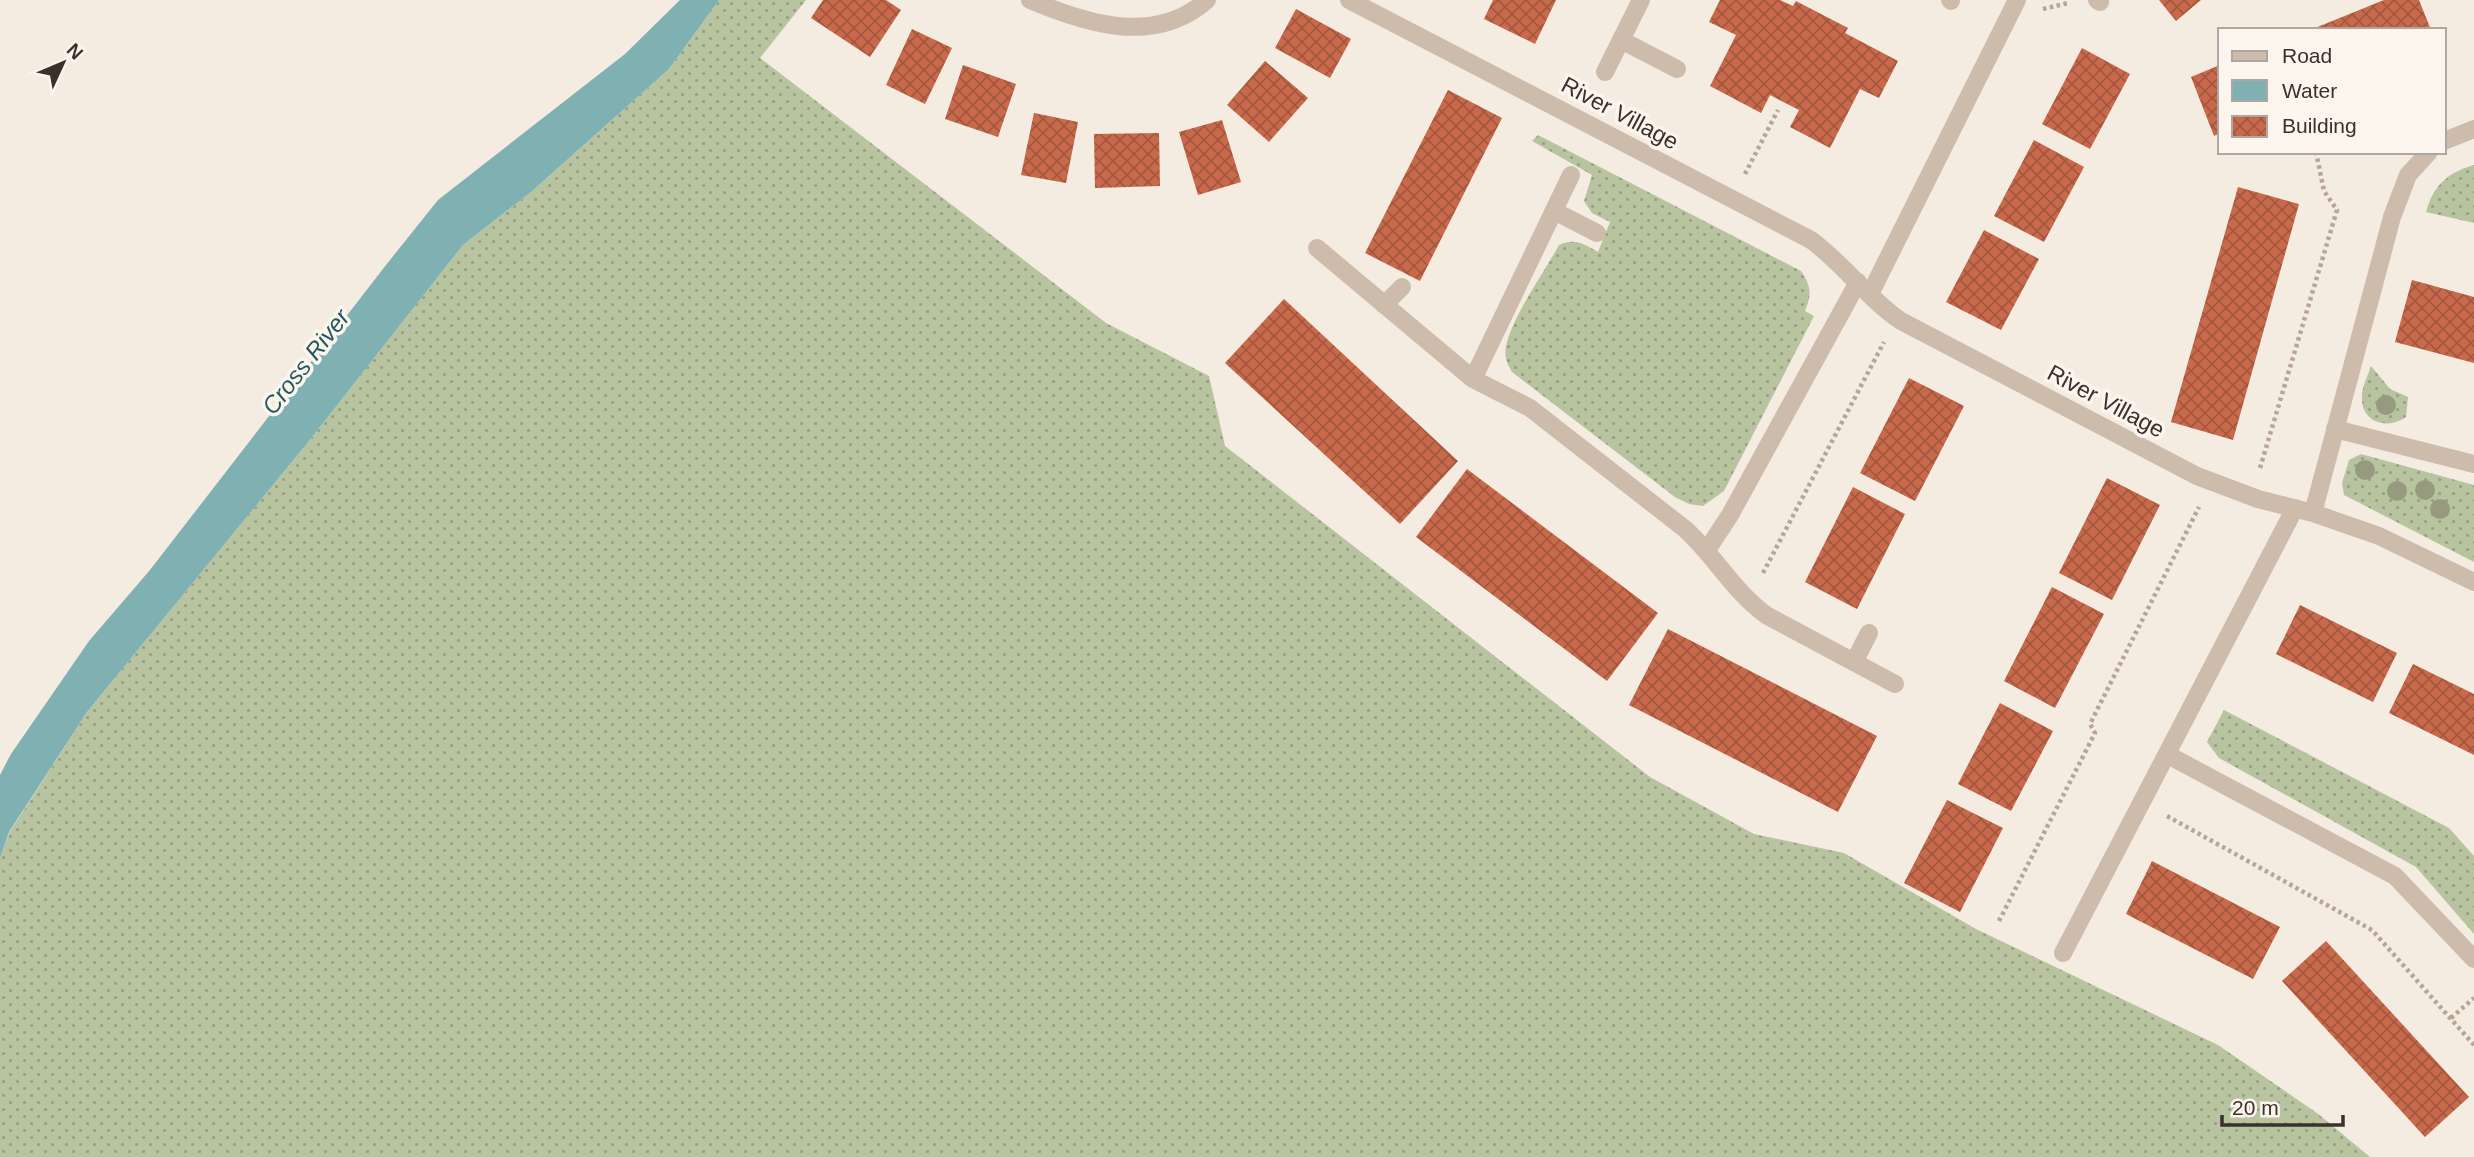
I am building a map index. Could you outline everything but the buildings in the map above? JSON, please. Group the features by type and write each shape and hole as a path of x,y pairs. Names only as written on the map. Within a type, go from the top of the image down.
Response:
{"street":[{"path":"1030,0 1088,20 1138,27 1172,23 1192,13 1207,0"},
{"name":"River Village","path":"1349,0 1811,240 1835,258 1888,312 1938,342 2197,477 2258,499 2314,513 2379,536 2474,582"},
{"name":"River Village","path":"1605,72 1641,0"},
{"path":"1707,550 1864,288 2017,0"},
{"path":"1621,40 1677,69"},
{"path":"2446,140 2474,129"},
{"path":"2314,513 2399,196 2409,175 2427,154"},
{"path":"1473,379 1571,175"},
{"path":"1554,211 1597,233"},
{"path":"1317,247 1473,379 1518,400 1552,424 1685,529 1707,550 1748,602 1895,684"},
{"path":"1384,305 1402,287"},
{"path":"2335,429 2474,464"},
{"path":"2063,953 2295,508"},
{"path":"1854,662 1868,633"},
{"path":"2168,755 2395,876 2474,959"}],"path":[{"path":"2035,19 2044,9 2065,6 2072,0"},
{"path":"1732,199 1778,110"},
{"path":"2257,478 2337,210 2324,191 2316,154"},
{"path":"1748,602 1886,338"},
{"path":"1999,921 2095,733 2090,724 2200,504"},
{"path":"2451,1018 2474,998"}],"green space":[{"path":"719,0 806,0 760,58 1106,323 1209,376 1225,446 1650,777 1754,834 1844,853 1976,929 2218,1045 2317,1113 2370,1157 0,1157 0,858 9,833 87,712 309,441 463,245 531,192 669,69"},
{"path":"1538,135 1801,271 1807,281 1809,300 1805,311 1814,316 1724,491 1703,506 1689,504 1675,497 1512,372 1509,366 1505,351 1514,323 1559,245 1579,242 1598,252 1610,222 1592,213 1584,201 1592,175 1532,141"},
{"path":"2474,165 2474,223 2426,212 2443,181"},
{"path":"2371,366 2390,389 2408,397 2406,417 2385,423 2371,419 2366,414 2362,395"},
{"path":"2361,454 2474,485 2474,562 2344,495 2342,483 2349,460"},
{"path":"2224,710 2449,828 2474,856 2474,934 2416,867 2219,758 2207,742"}],"water":[{"path":"680,0 719,0 669,69 531,192 463,245 309,441 87,712 9,832 0,858 0,775 11,754 89,641 150,570 386,265 438,200 625,54"}],"water label":[{"name":"Cross River","path":"306,362"}]}
